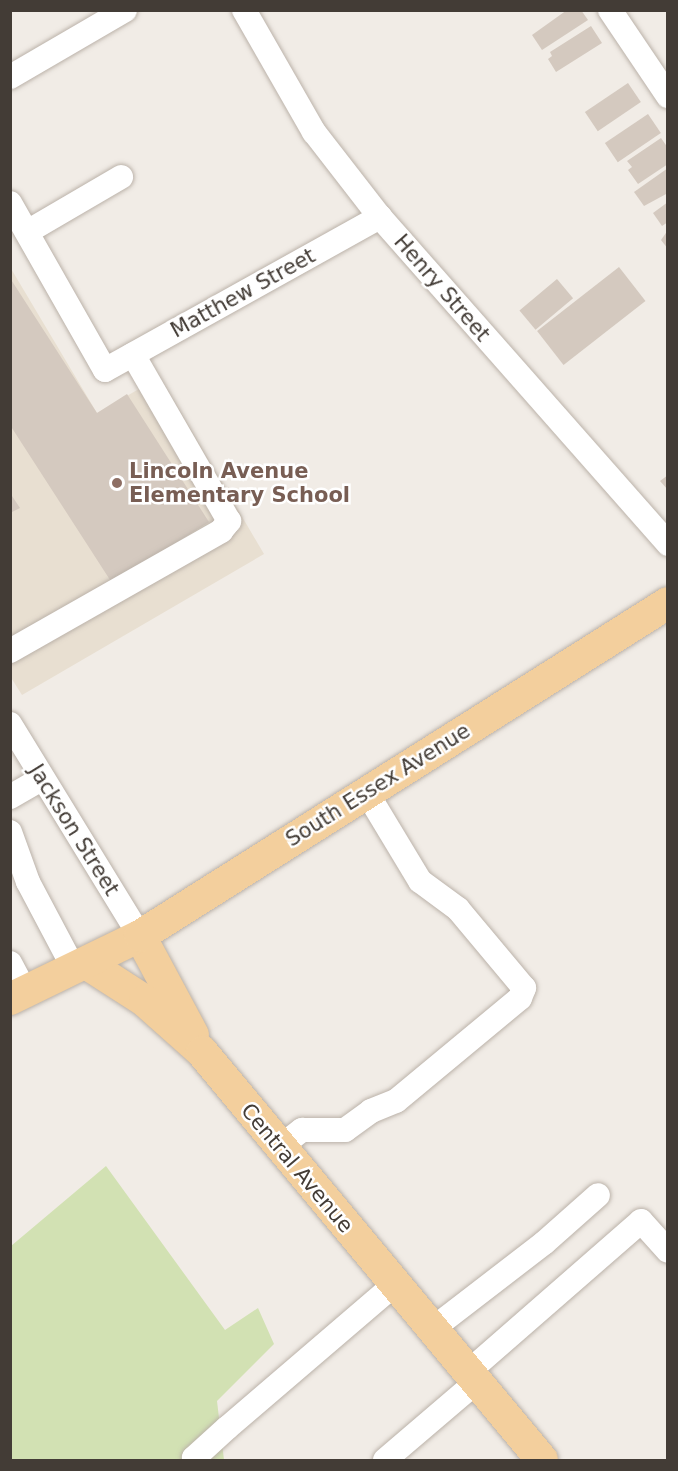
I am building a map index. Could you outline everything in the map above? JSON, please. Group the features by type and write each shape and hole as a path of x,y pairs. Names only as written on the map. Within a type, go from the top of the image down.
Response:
{"main road":[{"name":"South Essex Avenue","path":"79,965 140,936 668,603"},
{"path":"140,936 202,1052"},
{"path":"18,995 79,965"},
{"name":"Central Avenue","path":"79,965 145,1001 202,1052 542,1461"}],"street":[{"path":"10,77 124,10"},
{"name":"Henry Street","path":"244,10 314,132 380,217 668,544"},
{"path":"610,10 668,96"},
{"path":"10,203 27,232 121,177"},
{"name":"Matthew Street","path":"27,232 105,370 380,217"},
{"path":"10,651 221,531 229,522 133,355"},
{"name":"Jackson Street","path":"10,724 41,779 140,936"},
{"path":"10,797 41,779"},
{"path":"280,1147 302,1130 345,1130 371,1111 396,1101 520,998 524,988 458,909 420,881 367,793"},
{"path":"10,832 28,882 79,965"},
{"path":"10,963 18,995"},
{"path":"431,1330 538,1248 598,1195"},
{"path":"385,1461 641,1221 668,1251"},
{"path":"196,1461 227,1428 394,1285"}],"shaded area":[{"name":"Lincoln Avenue Elementary School","path":"10,267 97,413 160,377 264,554 22,695 10,676"}],"green space":[{"path":"106,1166 225,1330 258,1308 274,1344 217,1401 224,1460 11,1460 11,1246"}],"building":[{"path":"567,10 581,10 588,20 542,50 532,35"},
{"path":"591,26 602,43 556,72 548,59 552,56 550,52"},
{"path":"628,83 641,102 598,131 585,112"},
{"path":"648,114 661,133 618,162 605,143"},
{"path":"661,138 668,148 668,164 638,184 628,170 632,167 627,161"},
{"path":"668,168 668,193 644,206 634,192"},
{"path":"668,202 668,222 662,226 653,213"},
{"path":"668,230 668,249 661,240"},
{"path":"619,267 645,301 564,365 537,331"},
{"path":"10,278 97,413 127,394 209,522 112,583 10,425"},
{"path":"557,279 573,298 536,330 519,310"},
{"path":"668,475 668,490 660,481"},
{"path":"10,493 20,508 10,513"}],"place":[{"name":"Lincoln Avenue Elementary School","path":"117,483"}]}
